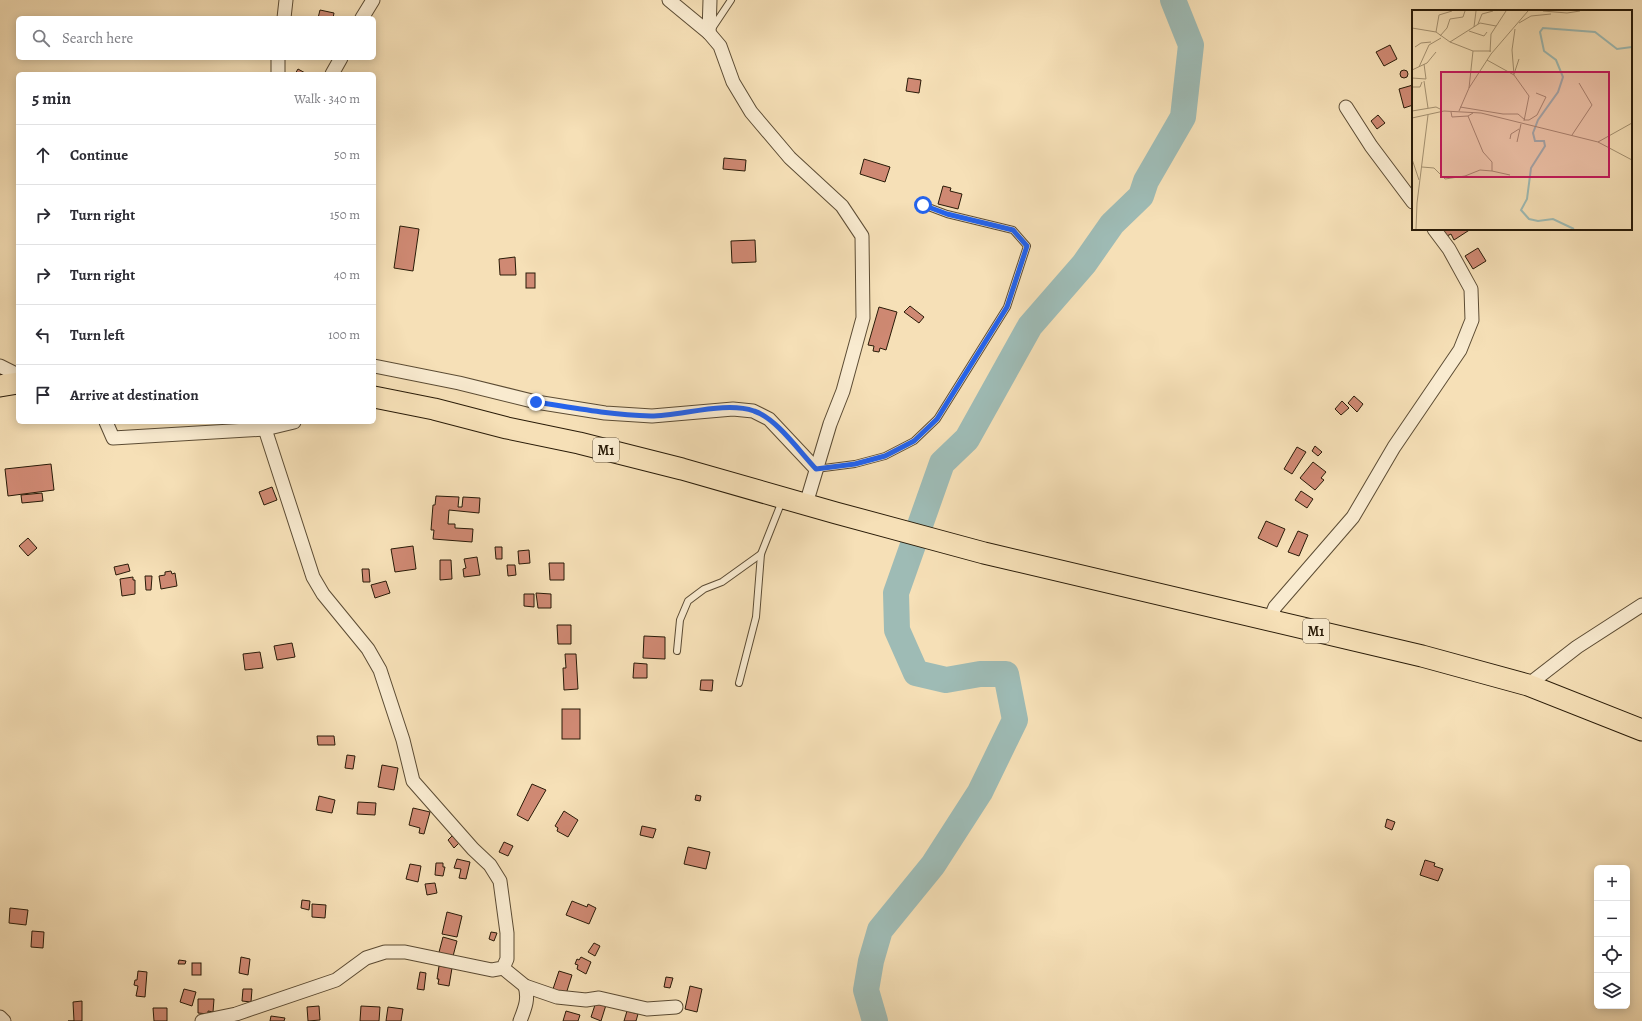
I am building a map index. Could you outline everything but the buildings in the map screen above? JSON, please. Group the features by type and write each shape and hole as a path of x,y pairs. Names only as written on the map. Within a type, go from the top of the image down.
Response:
{"highway":[{"path":"0,386 16,383"},
{"name":"M1","path":"376,397 434,408 507,428 586,445 682,469 984,553 1270,619 1422,656 1528,686 1642,730"}],"street":[{"path":"284,16 286,0"},
{"path":"363,16 373,0"},
{"path":"669,0 709,33 720,46 733,82 751,112 790,158 842,206 862,236 863,318 843,391 830,424 806,504"},
{"path":"709,33 710,0"},
{"path":"278,60 278,72"},
{"path":"333,72 340,60"},
{"path":"1346,107 1371,146 1412,201"},
{"path":"1270,619 1280,601 1353,517 1394,447 1460,350 1472,320 1471,289 1449,249 1435,230"},
{"path":"0,366 16,374"},
{"path":"376,366 459,383 536,402 605,413 652,416 733,408 754,411 770,419 816,469"},
{"path":"107,424 113,438 265,429 286,424"},
{"path":"265,429 313,577 323,594 368,649 380,670 403,740 413,781 473,849 490,865 500,881 507,946 507,959 503,968"},
{"path":"1528,686 1577,647 1642,605"},
{"path":"202,1021 236,1014 336,980 366,958 385,952 405,952 492,970 503,968 525,986 556,997 586,1000 599,998 647,1009 676,1008"},
{"path":"520,1021 527,1003 525,986"},
{"path":"0,1017 4,1021"}],"lane":[{"path":"709,33 731,0"},
{"path":"816,469 855,464 885,456 914,441 937,419 1007,307 1027,246 1013,230 947,214 923,205"},
{"path":"739,683 756,617 761,554 784,498"},
{"path":"677,651 680,620 688,601 704,589 722,582 761,554"}],"waterway":[{"path":"875,1021 866,990 871,961 880,930 933,865 980,792 1015,720 1006,674 980,674 946,680 916,673 897,630 896,593 942,463 967,439 1030,326 1084,264 1112,224 1141,196 1146,181 1183,117 1191,45 1173,0"}],"route":[{"path":"536,402 605,413 652,416 698,410 733,408 754,411 770,419 816,469 855,464 885,456 914,441 937,419 1007,307 1027,246 1013,230 977,220 947,214 923,205"}]}
